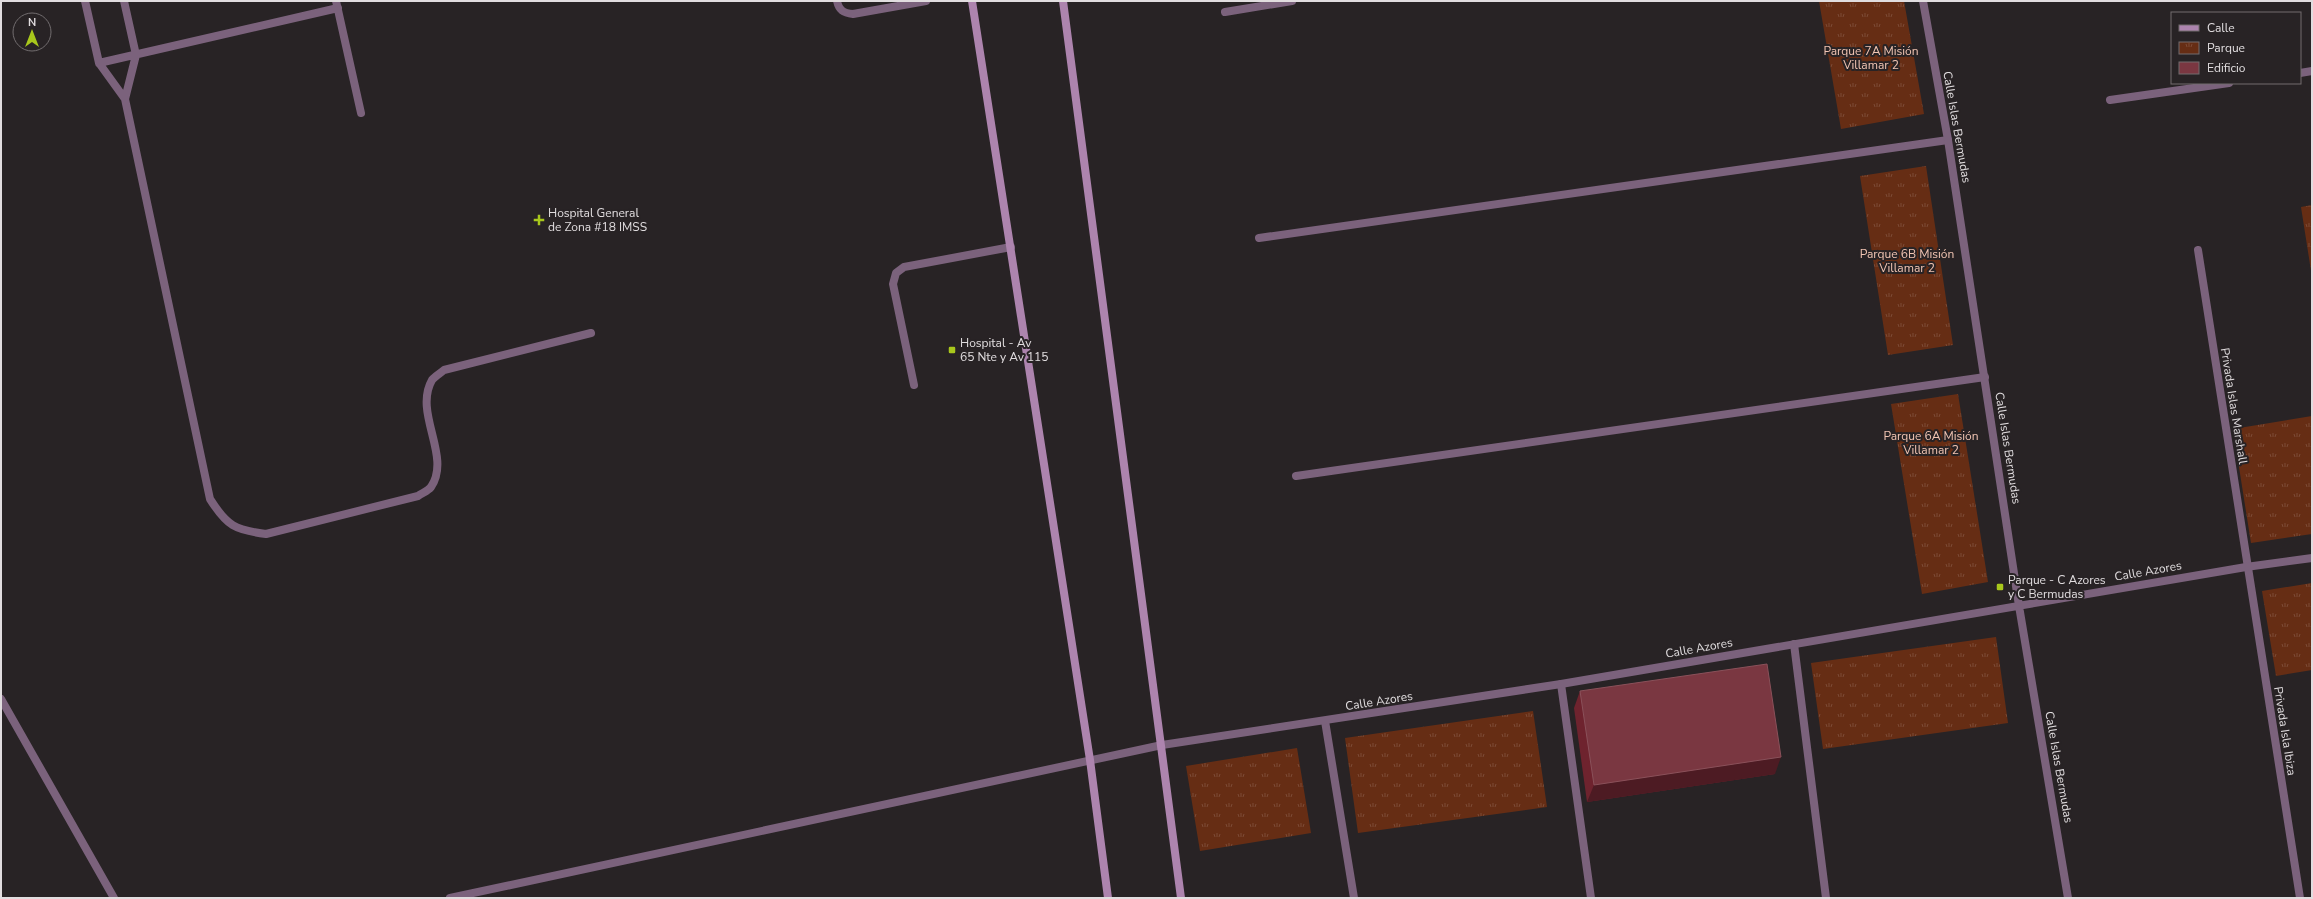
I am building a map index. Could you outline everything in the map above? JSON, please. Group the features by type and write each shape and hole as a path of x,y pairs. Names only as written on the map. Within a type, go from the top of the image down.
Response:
{"main road":[{"path":"972,1 1090,760 1108,898"},
{"path":"1063,1 1162,745 1180,898"}],"street":[{"path":"86,1 99,63 125,99 210,499 222,518 243,531 266,534 418,496 430,488 438,468 428,407 428,394 433,379 444,370 591,333"},
{"path":"124,1 136,55 125,99"},
{"path":"837,1 838,8 842,11 853,14 926,1"},
{"path":"1225,12 1292,1"},
{"name":"Calle Islas Bermudas","path":"1922,1 1948,140 2019,606 2068,898"},
{"path":"99,63 337,5 361,113"},
{"path":"2301,73 2312,71"},
{"path":"2110,100 2222,84"},
{"path":"1259,238 1948,140"},
{"path":"914,386 893,284 896,273 904,267 1011,248"},
{"name":"Privada Islas Marshall","path":"2198,250 2246,567"},
{"path":"1296,476 1985,377"},
{"name":"Calle Azores","path":"450,898 1162,745 1561,684 2246,567 2312,558"},
{"name":"Privada Isla Ibiza","path":"2246,567 2300,898"},
{"path":"1794,644 1826,898"},
{"path":"1561,684 1591,898"},
{"path":"1,699 114,898"},
{"path":"1326,721 1354,898"}],"green space":[{"name":"Parque 7A Misión Villamar 2","path":"1819,1 1904,1 1924,114 1841,129"},
{"name":"Parque 6B Misión Villamar 2","path":"1926,166 1953,345 1888,355 1860,176"},
{"path":"2312,205 2312,277 2301,207"},
{"name":"Parque 6A Misión Villamar 2","path":"1958,394 1988,582 1922,594 1891,404"},
{"path":"2312,416 2312,534 2251,543 2233,429"},
{"path":"2312,583 2312,670 2276,676 2262,591"},
{"path":"1996,637 2008,723 1823,749 1811,663"},
{"path":"1533,711 1547,807 1358,833 1345,738"},
{"path":"1297,748 1311,833 1200,851 1186,766"}],"building":[{"path":"1767,664 1781,757 1594,785 1580,691"}],"place":[{"name":"Hospital General de Zona #18 IMSS","path":"539,220"},
{"name":"Hospital - Av 65 Nte y Av 115","path":"952,350"},
{"name":"Parque - C Azores y C Bermudas","path":"2000,587"}]}
